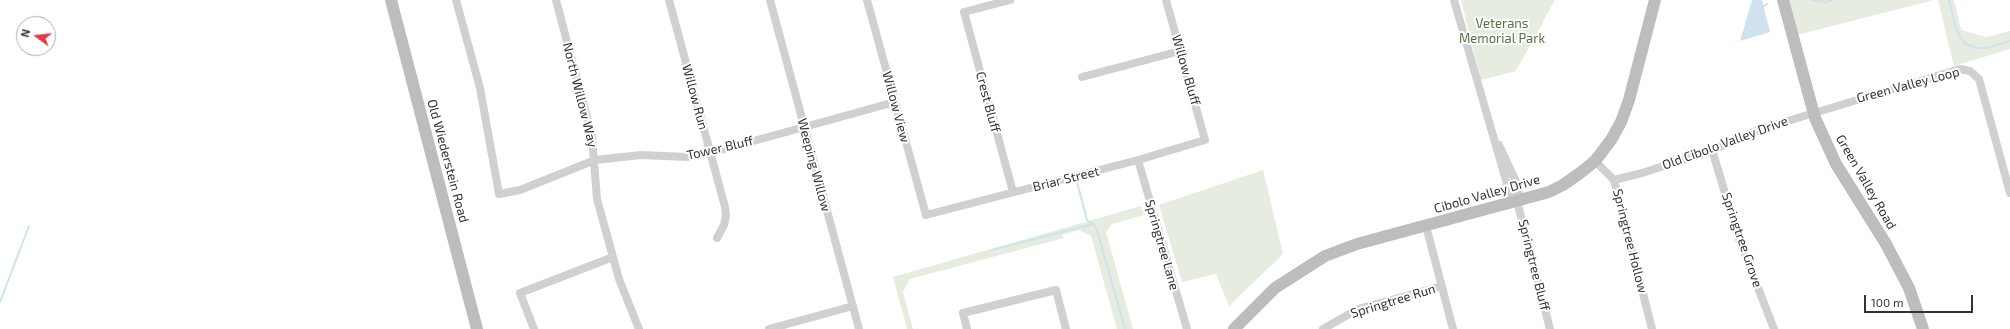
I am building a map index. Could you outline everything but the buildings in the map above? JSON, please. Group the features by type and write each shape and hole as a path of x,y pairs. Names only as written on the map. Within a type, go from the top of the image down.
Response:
{"street":[{"name":"Old Wiederstein Road","path":"391,0 477,329"},
{"name":"Tower Bluff","path":"456,0 480,88 500,194 520,190 595,160 641,155 687,157 710,153 895,102"},
{"name":"North Willow Way","path":"556,0 592,136 597,199 613,257 639,329"},
{"name":"Willow Run","path":"669,0 726,215 724,225 717,238"},
{"name":"Weeping Willow","path":"770,0 859,329"},
{"name":"Willow View","path":"867,0 926,215"},
{"name":"Crest Bluff","path":"1010,0 964,12 1013,192"},
{"name":"Willow Bluff","path":"1166,0 1205,140"},
{"name":"Springtree Bluff","path":"1454,0 1478,87 1495,138 1510,164 1519,188 1517,201 1550,329"},
{"name":"Cibolo Valley Drive","path":"1234,329 1275,288 1314,262 1357,244 1548,192 1563,185 1595,161 1612,140 1622,122 1655,0"},
{"name":"Green Valley Road","path":"1782,0 1814,113 1836,164 1886,244 1906,282 1923,329"},
{"path":"1082,77 1180,50"},
{"name":"Green Valley Loop","path":"1814,113 1960,69 1970,71 1979,79 2010,193"},
{"name":"Old Cibolo Valley Drive","path":"1614,180 1642,173 1712,150 1761,128 1814,113"},
{"name":"Briar Street","path":"926,215 1138,160 1205,140"},
{"name":"Springtree Grove","path":"1712,150 1739,238 1774,329"},
{"name":"Springtree Lane","path":"1138,160 1187,329"},
{"name":"Springtree Hollow","path":"1595,161 1614,180 1652,329"},
{"path":"1426,226 1453,329"},
{"path":"534,329 520,293 613,257"},
{"name":"Springtree Run","path":"1323,329 1358,310 1442,286"},
{"path":"967,329 963,313 1056,290 1066,329"},
{"path":"769,329 853,306"}],"green space":[{"name":"Veterans Memorial Park","path":"1461,0 1555,0 1516,71 1481,80"},
{"path":"1788,0 1934,0 1797,35"},
{"path":"1938,0 1954,0 1961,30 1986,37 2010,31 2010,49 1954,66"},
{"path":"1263,170 1283,254 1229,306 1216,274 1182,282 1159,205"},
{"path":"1141,206 1144,215 1112,224 1106,232 1133,329 1117,329 1091,236 1079,230 1062,235 1064,238 910,279 903,292 913,329 907,329 893,277"}],"water":[{"path":"1752,0 1762,0 1770,32 1740,41"}],"waterway":[{"path":"1812,0 1826,2 1832,0"},
{"path":"1949,0 1956,28 1960,37 1966,44 1976,48 1987,48 2010,41"},
{"path":"1762,7 1767,4"},
{"path":"1077,182 1087,220 1096,227 1125,329"},
{"path":"992,250 1093,224"},
{"path":"0,302 29,226"}]}
